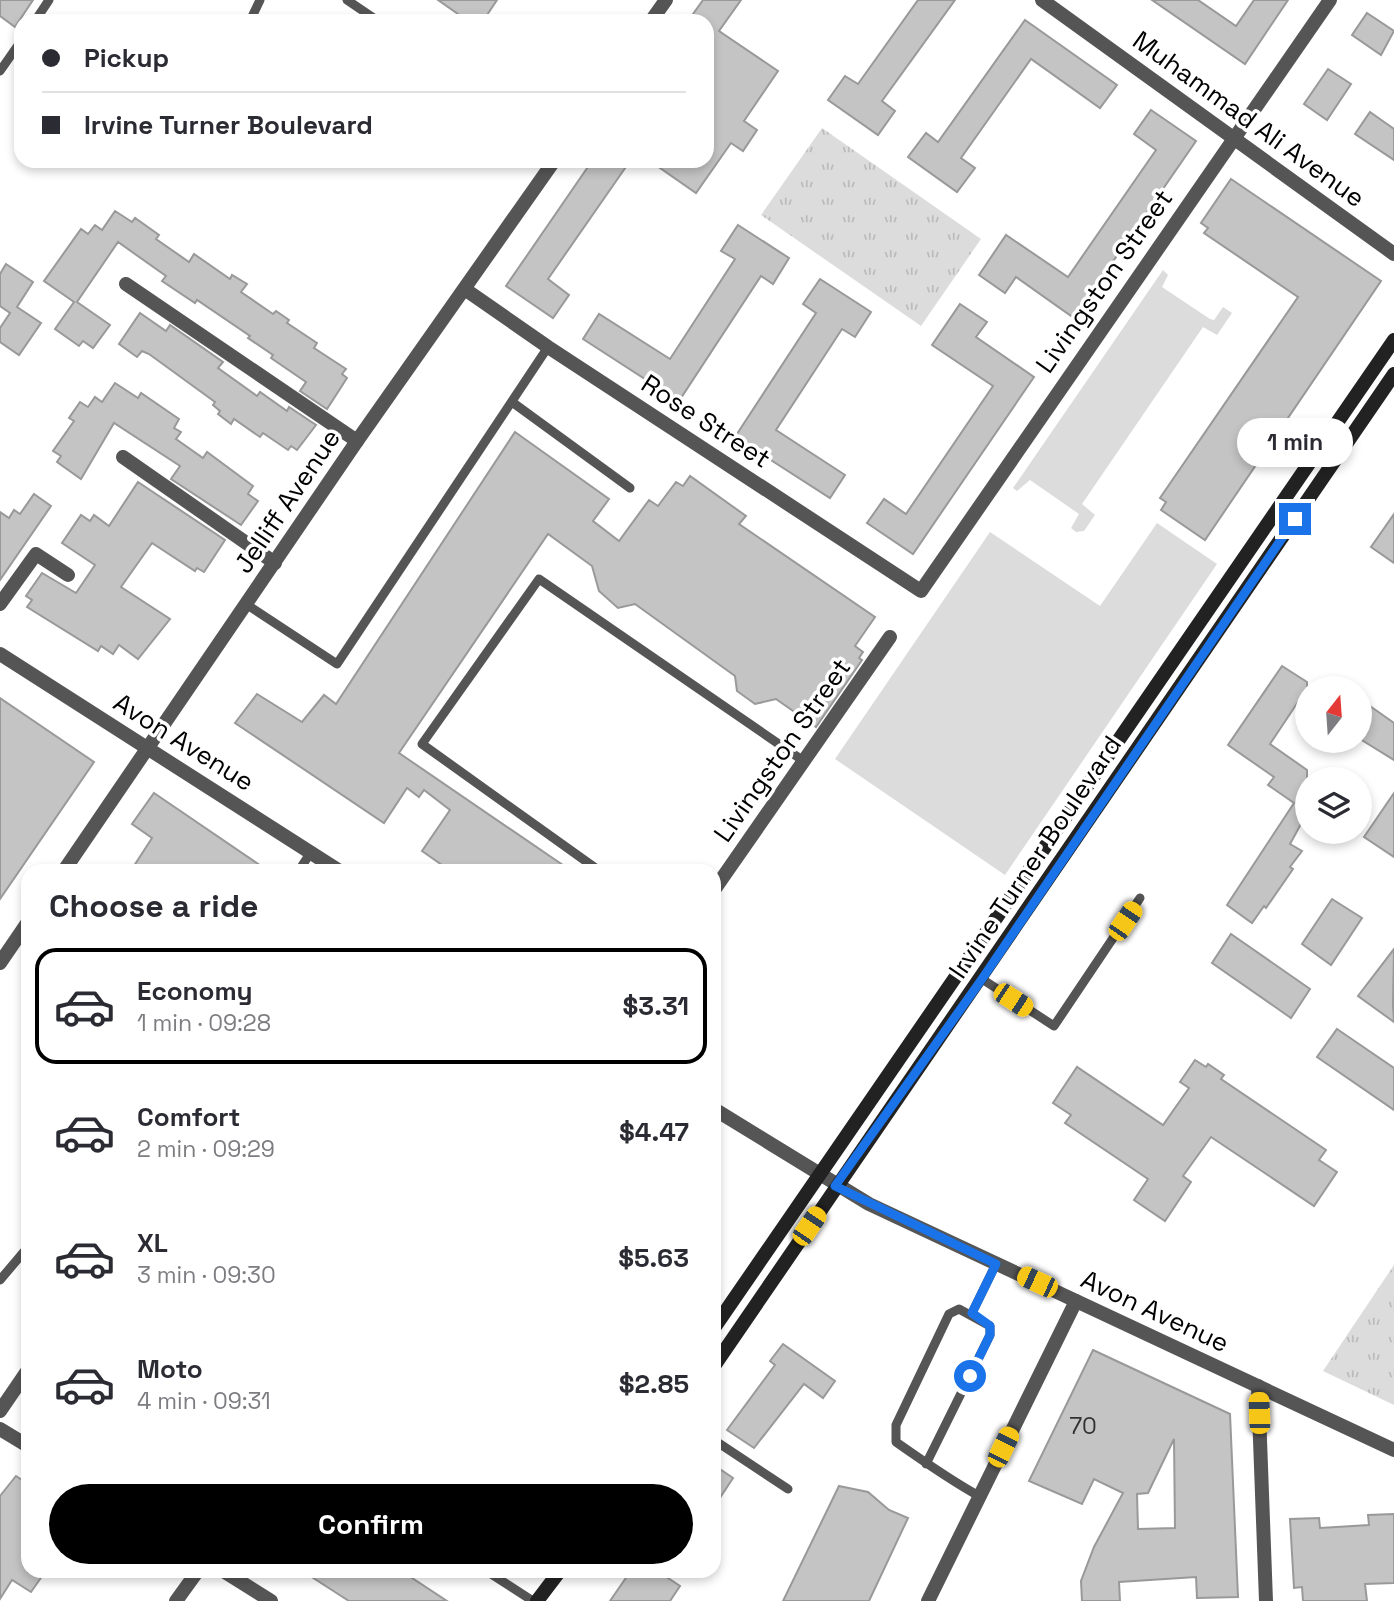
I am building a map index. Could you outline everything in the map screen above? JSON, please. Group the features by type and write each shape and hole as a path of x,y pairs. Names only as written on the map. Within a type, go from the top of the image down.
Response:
{"main road":[{"name":"Irvine Turner Boulevard","path":"721,1318 1394,340"},
{"name":"Irvine Turner Boulevard","path":"721,1357 835,1186 982,979 1394,374"},
{"path":"535,1601 554,1578"}],"street":[{"name":"Livingston Street","path":"921,591 1330,0"},
{"name":"Muhammad Ali Avenue","path":"1048,2 1394,254"},
{"name":"Jelliff Avenue","path":"68,864 357,441 466,290 549,168"},
{"path":"126,284 357,441"},
{"name":"Rose Street","path":"466,290 548,348 921,591"},
{"path":"123,457 275,563"},
{"path":"0,604 36,554 68,575"},
{"name":"Livingston Street","path":"721,880 890,637"},
{"name":"Avon Avenue","path":"0,654 329,864"},
{"path":"0,963 21,932"},
{"name":"Avon Avenue","path":"721,1113 835,1186 1394,1450"},
{"path":"928,1601 1076,1301"},
{"path":"0,1411 21,1380"},
{"path":"1258,1386 1266,1601"},
{"path":"0,1429 21,1442"},
{"path":"176,1601 193,1578"},
{"path":"235,1578 271,1601"}],"lane":[{"path":"347,0 368,14"},
{"path":"0,71 14,51"},
{"path":"246,604 337,664 548,348"},
{"path":"512,402 630,488"},
{"path":"590,864 422,744 539,579 805,762"},
{"path":"303,864 311,852"},
{"path":"982,979 1054,1026 1140,898"},
{"path":"0,1280 21,1255"},
{"path":"972,1313 996,1264"},
{"path":"926,1464 990,1335 990,1326 972,1313 959,1309 949,1314 896,1425 896,1442 926,1464 979,1496"},
{"path":"721,1445 788,1489"},
{"path":"498,1578 535,1601"}],"green space":[{"path":"822,128 981,239 921,326 761,215"},
{"path":"1163,270 1168,275 1162,287 1210,319 1214,320 1223,307 1232,313 1217,335 1203,327 1082,504 1095,515 1084,531 1076,532 1071,528 1079,514 1030,480 1017,491 1013,488"},
{"path":"1157,523 1217,564 1005,875 835,759 990,532 1100,606"},
{"path":"1394,1265 1394,1405 1323,1371"}],"building":[{"path":"0,0 33,0 24,14 14,14 14,26 0,16"},
{"path":"438,0 497,0 488,14 458,14"},
{"path":"703,0 741,0 719,31 778,71 744,121 757,130 743,151 731,143 714,167 714,14 693,14"},
{"path":"918,0 955,0 882,101 895,111 878,135 828,100 845,76 858,84"},
{"path":"1152,0 1198,0 1236,26 1254,0 1288,0 1245,64"},
{"path":"1367,13 1394,31 1381,55 1352,35"},
{"path":"1025,20 1117,85 1100,108 1031,59 961,158 975,168 957,192 908,157 926,133 938,142"},
{"path":"1328,69 1351,84 1327,120 1304,104"},
{"path":"1151,110 1196,141 1074,318 1016,277 1005,293 979,275 1006,235 1068,277 1156,150 1134,134"},
{"path":"1370,112 1394,129 1394,160 1355,134"},
{"path":"587,168 625,168 548,279 569,295 553,318 506,286"},
{"path":"660,168 714,168 696,193"},
{"path":"1231,179 1381,281 1205,540 1161,510 1166,502 1160,498 1298,297 1204,233 1208,228 1201,223"},
{"path":"115,211 132,222 135,218 159,235 156,239 189,262 194,254 230,279 232,275 247,284 241,292 273,314 276,311 289,320 287,323 317,343 314,348 346,369 342,374 347,378 327,409 300,391 306,382 271,358 273,355 248,338 250,336 197,300 195,303 162,281 166,276 118,242 77,302 110,325 93,348 83,341 79,346 55,329 74,302 44,281 81,229 88,234 95,225 102,230"},
{"path":"738,225 789,258 773,284 761,276 679,401 583,339 599,314 670,359 735,259 721,251"},
{"path":"6,264 33,282 17,307 41,323 19,355 0,342 0,328 10,313 0,306 0,274"},
{"path":"820,279 871,312 855,337 842,329 776,430 845,475 830,498 735,437 816,313 803,304"},
{"path":"960,304 987,322 976,337 1034,377 913,554 867,523 884,499 906,514 993,386 932,345"},
{"path":"140,313 166,331 170,325 223,362 218,368 257,396 260,392 287,411 289,407 316,425 297,450 291,446 288,450 263,433 260,437 234,419 231,424 218,414 220,411 213,405 215,402 149,354 142,351 137,357 119,344"},
{"path":"115,383 138,398 141,393 179,419 174,428 181,432 176,439 203,458 207,452 253,486 248,494 258,501 241,525 171,479 180,466 114,423 81,479 57,462 61,456 53,451 74,421 69,418 80,402 88,407 95,397 102,402"},
{"path":"515,432 609,499 593,521 619,541 649,500 658,506 676,482 683,486 690,476 746,516 739,524 875,617 855,646 863,652 859,658 862,660 816,727 776,699 755,704 737,691 735,676 635,604 618,608 599,591 592,566 548,534 399,753 561,864 441,864 422,851 450,810 424,790 419,797 407,788 384,823 235,723 257,694 302,722 324,695 336,704"},
{"path":"138,482 225,540 204,572 197,568 195,571 152,543 121,587 170,619 138,659 119,645 113,654 101,646 98,651 27,607 32,600 26,596 42,573 76,593 95,565 62,543 81,515 90,521 94,515 109,526"},
{"path":"34,494 51,506 0,580 0,512 9,518 14,510 20,514"},
{"path":"1394,514 1394,563 1371,547"},
{"path":"1282,666 1298,676 1295,676 1295,706 1270,744 1303,767 1295,767 1295,835 1290,844 1302,851 1266,908 1264,906 1252,923 1227,905 1294,803 1268,785 1274,777 1228,745"},
{"path":"0,698 94,762 24,864 21,864 21,868 0,899"},
{"path":"1372,707 1394,723 1394,760 1372,746"},
{"path":"154,793 258,864 135,864 152,838 132,824"},
{"path":"1394,793 1394,857 1372,842 1372,825"},
{"path":"1332,899 1362,918 1331,965 1302,944"},
{"path":"1231,934 1310,989 1291,1018 1212,963"},
{"path":"1394,949 1393,1005 1394,1022 1358,996"},
{"path":"1337,1029 1394,1068 1394,1110 1317,1057"},
{"path":"1195,1060 1206,1067 1208,1064 1224,1075 1221,1079 1326,1150 1319,1160 1337,1172 1314,1206 1211,1137 1183,1176 1191,1182 1165,1221 1134,1200 1148,1179 1065,1123 1071,1115 1053,1103 1077,1067 1163,1125 1189,1088 1180,1082"},
{"path":"783,1344 835,1381 823,1398 804,1384 754,1448 727,1430 775,1365 770,1361"},
{"path":"1093,1350 1230,1414 1238,1597 1197,1598 1196,1577 1119,1582 1120,1601 1082,1601 1081,1581 1094,1547 1123,1493 1094,1479 1082,1504 1029,1481","holes":["1174,1439 1175,1528 1138,1529 1137,1494 1148,1493"]},
{"path":"721,1470 733,1478 721,1496"},
{"path":"16,1476 21,1479 21,1578 41,1578 31,1592 12,1580 0,1599 0,1496"},
{"path":"839,1486 868,1492 889,1510 908,1518 869,1601 783,1601"},
{"path":"1394,1514 1394,1583 1365,1584 1367,1601 1303,1601 1302,1587 1294,1588 1290,1519 1319,1518 1320,1528 1369,1525 1368,1515"},
{"path":"313,1578 412,1578 447,1601 349,1601"},
{"path":"626,1578 668,1578 680,1586 670,1601 610,1601"}],"route":[{"path":"970,1376 990,1335 990,1326 972,1313 996,1264 835,1186 982,979 1295,519"}]}
